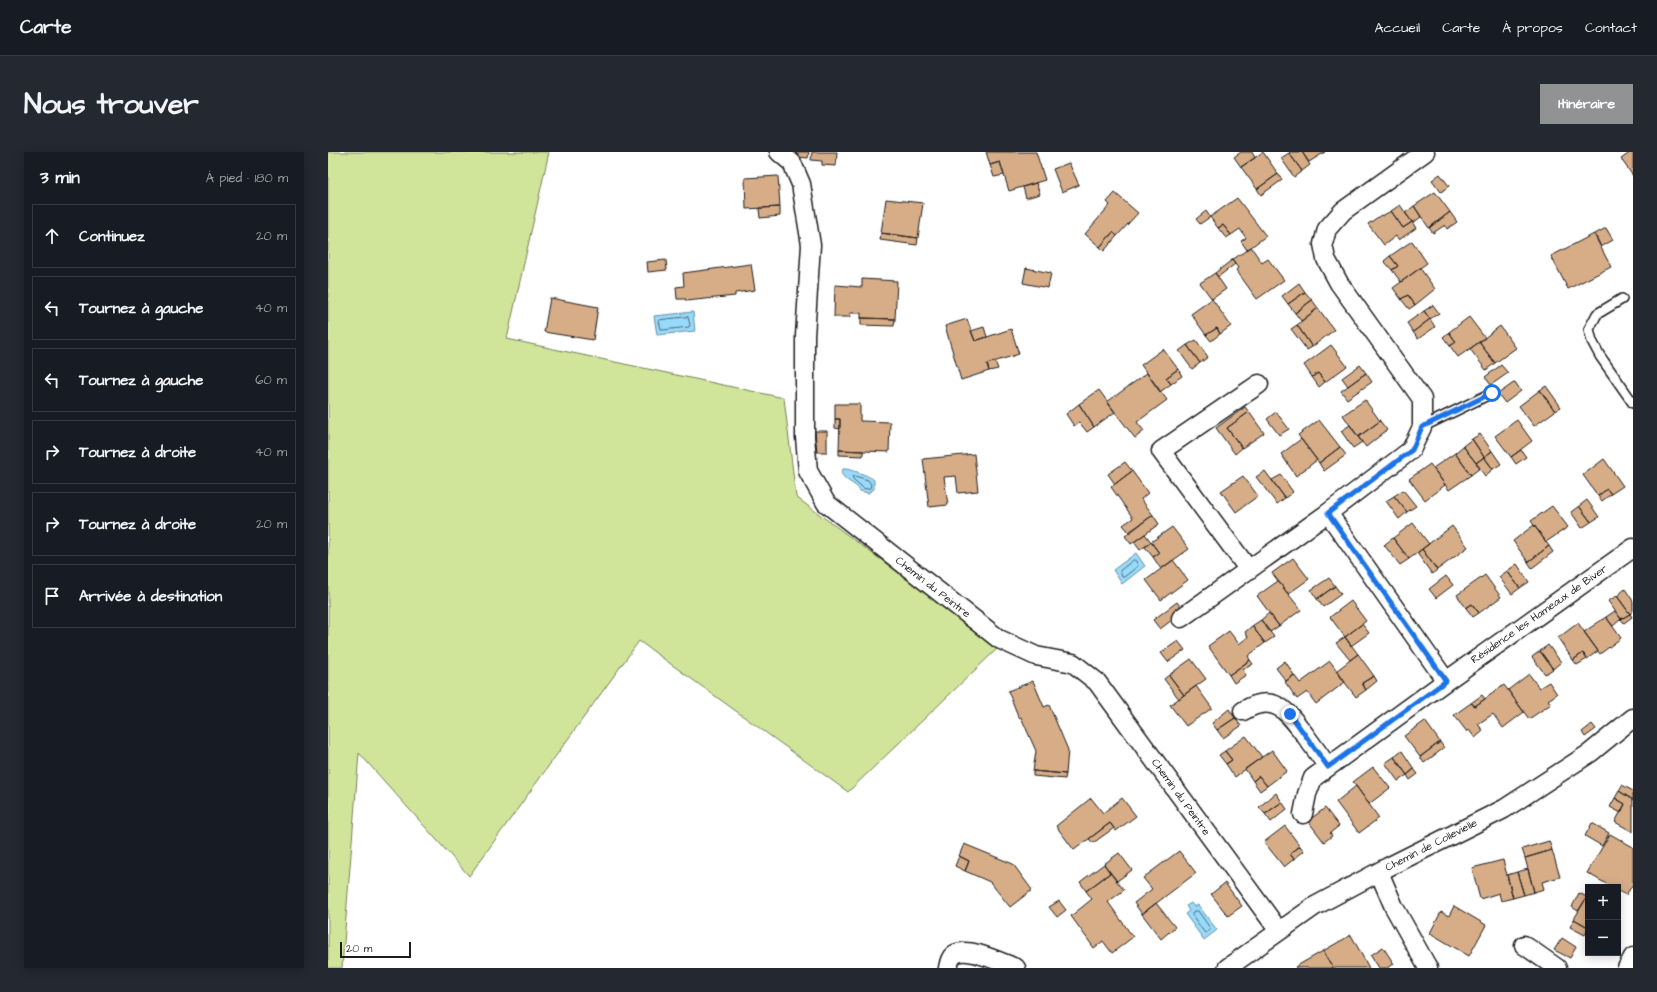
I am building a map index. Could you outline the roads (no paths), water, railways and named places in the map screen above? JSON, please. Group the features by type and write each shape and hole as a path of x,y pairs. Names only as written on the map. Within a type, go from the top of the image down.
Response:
{"street":[{"name":"Chemin du Peintre","path":"779,152 792,162 801,184 811,246 805,336 805,437 808,471 826,503 999,638 1036,656 1073,663 1097,682 1279,930"},
{"path":"1181,618 1328,513 1412,450 1422,427 1422,399 1339,283 1326,258 1322,244 1327,229 1343,211 1425,152"},
{"path":"1249,570 1161,451 1259,384"},
{"path":"1328,513 1446,681"},
{"name":"Résidence les Hameaux de Biver","path":"1303,814 1307,794 1313,778 1633,548"},
{"path":"1243,711 1254,705 1265,703 1277,706 1290,714 1328,767"},
{"name":"Chemin de Collevielle","path":"1227,968 1315,906 1504,809 1590,753 1633,718"},
{"path":"1379,872 1394,907 1428,968"},
{"path":"1524,945 1557,968"},
{"path":"948,968 949,961 954,954 963,952 975,953 1016,968"},
{"path":"1627,968 1633,957"}],"lane":[{"path":"1622,299 1597,314 1590,329 1592,341 1600,356 1633,403"},
{"path":"1422,427 1492,393"}],"water":[{"path":"693,312 695,331 657,335 654,316"},
{"path":"843,469 864,474 872,478 874,480 874,489 868,493 860,491 842,475 841,472"},
{"path":"1136,553 1145,566 1122,584 1113,570"},
{"path":"1191,903 1194,907 1198,905 1217,930 1204,940 1185,914 1189,911 1186,906"}]}
